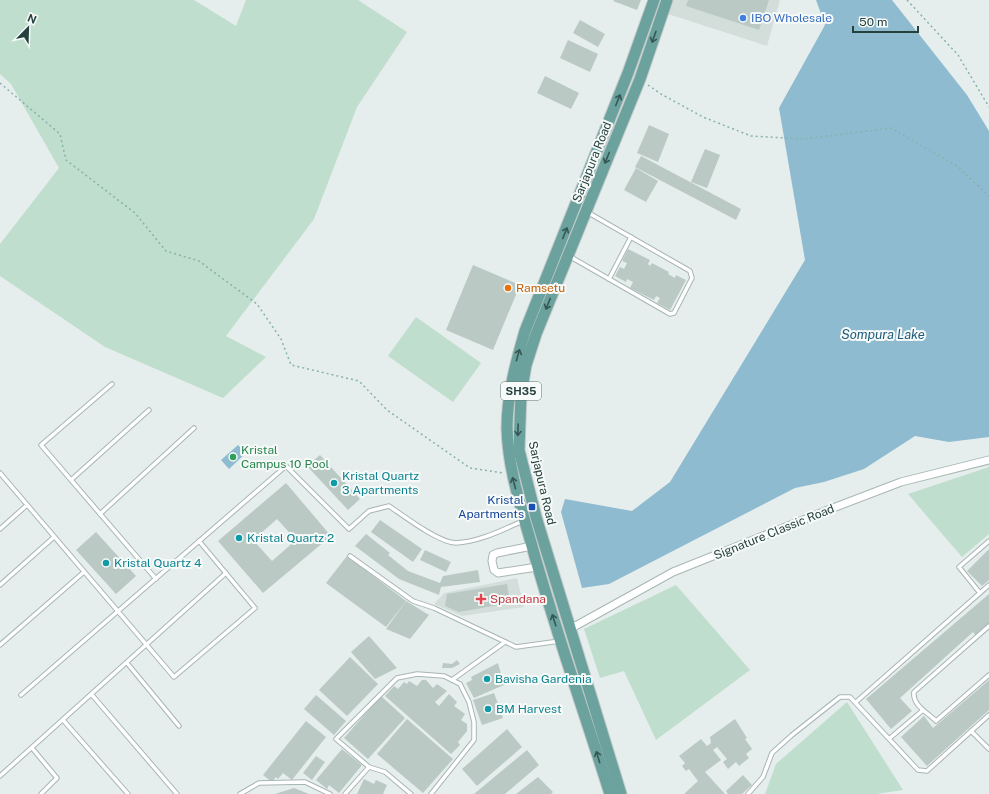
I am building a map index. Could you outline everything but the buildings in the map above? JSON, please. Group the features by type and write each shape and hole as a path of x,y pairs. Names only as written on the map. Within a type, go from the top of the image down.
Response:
{"main road":[{"name":"Sarjapura Road","path":"622,794 561,641 537,567 512,474 507,427 510,390 515,363 525,330 588,176 628,73 654,0"},
{"name":"Sarjapura Road","path":"610,794 570,629 536,517 519,450 521,394 526,365 536,334 640,78 667,0"},
{"path":"588,176 599,179"},
{"path":"524,521 536,517"}],"street":[{"name":"Signature Classic Road","path":"570,629 673,572 901,482 989,460"},
{"path":"532,546 493,555 492,561 494,570 498,573 537,567"}],"lane":[{"path":"567,256 670,314 674,313 692,278 690,271 586,212"},
{"path":"609,279 630,237"},
{"path":"112,384 41,445 156,579"},
{"path":"71,480 149,410"},
{"path":"100,514 194,428"},
{"path":"21,695 286,466 348,529 369,512 389,506 434,535 455,543 484,537 524,521"},
{"path":"0,473 174,677 255,608 199,541"},
{"path":"0,529 27,505"},
{"path":"0,585 54,537"},
{"path":"980,593 959,567 989,541"},
{"path":"350,556 413,600 434,608 516,647 561,641"},
{"path":"0,645 84,572"},
{"path":"0,776 148,645 226,573"},
{"path":"856,702 989,585"},
{"path":"989,626 914,692 914,696 922,711 936,721 989,675"},
{"path":"452,680 505,642"},
{"path":"127,663 179,726"},
{"path":"411,794 385,772 369,768 336,739 397,678 417,674 444,676 460,684 469,702 474,722 474,740 431,794"},
{"path":"92,694 177,794"},
{"path":"748,794 763,777 772,753 840,696 850,697 856,702 918,770 927,771 989,715"},
{"path":"890,738 922,711"},
{"path":"63,720 128,794"},
{"path":"971,731 989,749"},
{"path":"32,748 57,778 41,794"},
{"path":"345,794 369,768"},
{"path":"240,794 259,783 305,782 330,794"}],"path":[{"path":"907,0 958,56 989,107"},
{"path":"640,78 661,94 703,117 751,136 804,139 891,128 958,166 989,196"},
{"path":"0,83 60,134 66,160 135,213 166,251 199,261 257,304 281,339 291,365 359,381 387,410 470,468 512,474"}],"shaded area":[{"path":"672,0 780,0 767,46 668,14"},
{"name":"Spandana","path":"517,578 524,607 462,616 434,604 444,593"}],"green space":[{"path":"0,0 194,0 236,26 246,0 358,0 407,32 357,107 314,219 226,336 266,357 223,398 105,347 0,276 0,244 59,168 11,84 0,74"},
{"path":"416,317 481,363 453,402 388,356"},
{"path":"989,467 989,534 962,557 908,494"},
{"path":"676,585 750,670 656,740 624,671 600,678 584,629"},
{"path":"847,702 903,790 876,794 765,794 776,764"}],"water":[{"name":"Sompura Lake","path":"816,0 892,0 967,95 989,131 989,437 949,442 915,436 864,469 824,482 795,488 609,584 582,588 561,512 565,499 632,511 670,482 805,260 779,108 825,25"},
{"name":"Kristal Campus 10 Pool","path":"238,445 246,453 229,469 221,460"}],"place":[{"name":"IBO Wholesale","path":"743,18"},
{"name":"Ramsetu","path":"508,288"},
{"name":"Kristal Campus 10 Pool","path":"233,457"},
{"name":"Kristal Quartz 3 Apartments","path":"334,483"},
{"name":"Kristal Apartments","path":"532,507"},
{"name":"Kristal Quartz 2","path":"239,538"},
{"name":"Kristal Quartz 4","path":"106,563"},
{"name":"Spandana","path":"481,599"},
{"name":"Bavisha Gardenia","path":"487,679"},
{"name":"BM Harvest","path":"488,709"}]}
